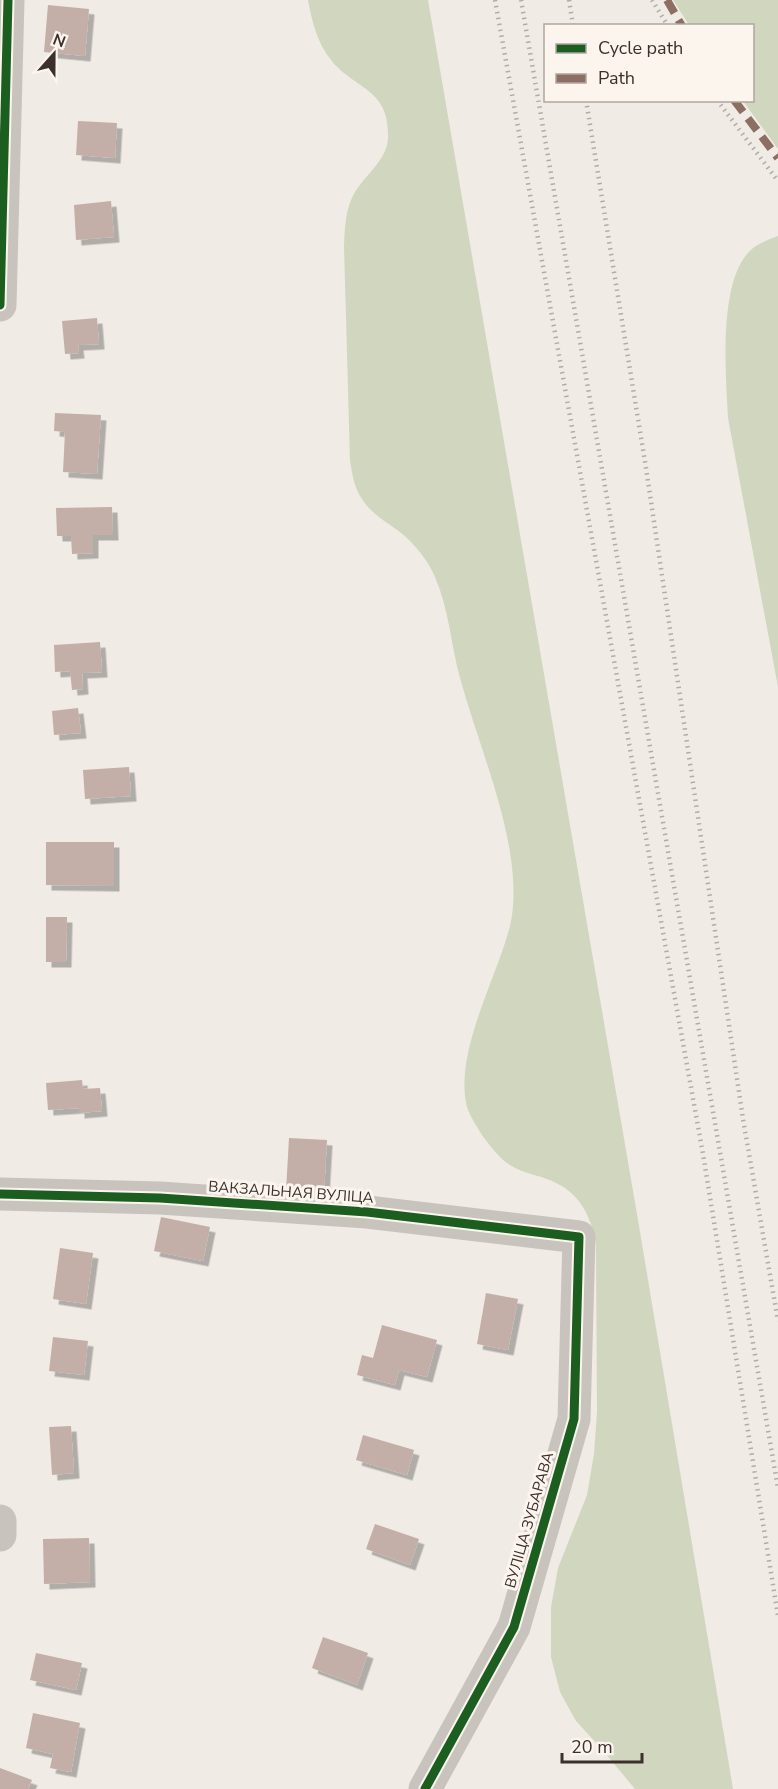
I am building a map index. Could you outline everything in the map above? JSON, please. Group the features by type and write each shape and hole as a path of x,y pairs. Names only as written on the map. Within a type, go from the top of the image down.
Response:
{"street":[{"path":"0,305 8,0"},
{"name":"ВАКЗАЛЬНАЯ ВУЛІЦА","path":"0,1194 160,1198 367,1212 579,1237"},
{"name":"ВУЛІЦА ЗУБАРАВА","path":"425,1789 514,1627 574,1419 579,1237"},
{"path":"0,1521 0,1535"}],"green space":[{"path":"308,0 428,0 638,1220 733,1789 635,1789 576,1721 560,1692 551,1657 551,1607 558,1568 587,1495 594,1454 597,1412 596,1244 591,1224 583,1206 577,1199 562,1186 515,1168 506,1162 482,1135 467,1107 464,1087 471,1042 511,923 513,882 510,852 494,786 460,678 447,614 435,577 413,544 367,506 359,495 354,480 350,460 345,225 349,205 355,192 387,146 387,122 377,99 340,70 326,53 316,32"},
{"path":"673,0 778,0 778,149 744,102 754,102 754,24 688,24"},
{"path":"778,236 778,687 728,418 726,328 734,281 742,262 753,248"}],"building":[{"path":"48,5 89,9 85,56 44,52"},
{"path":"78,121 117,123 115,158 76,155"},
{"path":"111,201 114,237 76,240 74,205"},
{"path":"97,318 99,344 78,345 79,353 65,354 62,321"},
{"path":"55,413 101,415 97,474 63,472 65,432 54,431"},
{"path":"112,507 113,535 93,535 93,553 72,554 71,536 57,536 56,508"},
{"path":"100,642 102,672 82,673 83,689 72,690 70,671 55,672 54,645"},
{"path":"78,708 81,733 54,735 52,711"},
{"path":"129,767 131,796 85,799 83,770"},
{"path":"46,842 114,842 114,886 46,885"},
{"path":"46,917 67,917 66,962 46,962"},
{"path":"82,1080 83,1089 100,1088 102,1111 79,1113 79,1108 48,1110 46,1083"},
{"path":"289,1138 327,1140 324,1192 286,1191"},
{"path":"161,1217 210,1227 203,1261 154,1251"},
{"path":"60,1248 93,1253 86,1304 53,1299"},
{"path":"486,1293 518,1299 508,1350 477,1344"},
{"path":"382,1325 437,1340 427,1377 399,1370 395,1385 357,1375 362,1355 373,1358"},
{"path":"53,1337 88,1341 84,1375 49,1371"},
{"path":"71,1426 74,1473 52,1475 49,1427"},
{"path":"363,1435 414,1450 407,1475 356,1460"},
{"path":"375,1524 419,1539 410,1565 366,1549"},
{"path":"89,1538 90,1582 44,1584 43,1539"},
{"path":"323,1637 368,1653 357,1685 312,1668"},
{"path":"36,1653 82,1663 76,1690 30,1680"},
{"path":"33,1713 80,1723 71,1772 50,1768 53,1754 26,1748"},
{"path":"0,1768 32,1780 28,1789 0,1789"}],"railway":[{"path":"495,0 703,1154 778,1616"},
{"path":"521,0 778,1488"},
{"path":"569,0 573,24"},
{"path":"652,0 667,24"},
{"path":"586,102 646,468 743,1119 778,1321"},
{"path":"719,102 778,181"}],"marked path":[{"path":"667,0 681,24"},
{"path":"736,102 778,158"}],"cycle path":[{"path":"0,305 8,0"},
{"path":"0,1194 160,1198 367,1212 579,1237 574,1419 514,1627 425,1789"}]}
